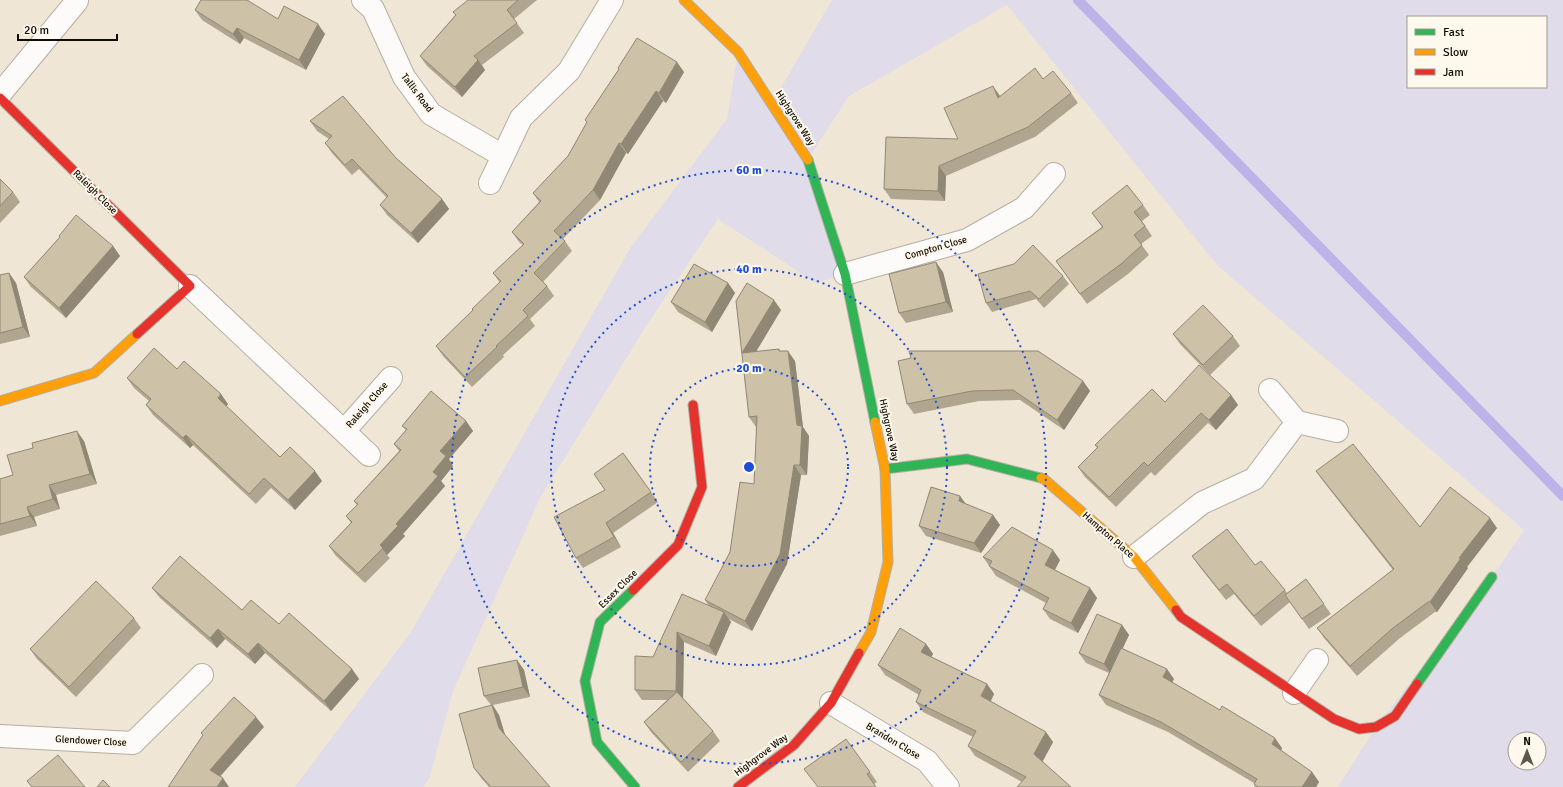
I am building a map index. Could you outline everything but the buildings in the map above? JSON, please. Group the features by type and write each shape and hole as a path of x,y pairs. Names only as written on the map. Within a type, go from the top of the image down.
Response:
{"street":[{"name":"Tallis Road","path":"363,0 373,9 404,77 431,114 503,156"},
{"path":"490,183 521,118 569,71 612,0"},
{"name":"Highgrove Way","path":"684,0 738,52 808,159 845,274 886,469 888,562 871,632 831,703 794,745 738,787"},
{"path":"0,94 77,1"},
{"name":"Raleigh Close","path":"0,98 190,286 369,455"},
{"name":"Compton Close","path":"845,274 967,240 1024,208 1054,174"},
{"path":"0,401 94,373 190,286"},
{"name":"Raleigh Close","path":"344,431 391,378"},
{"path":"1270,390 1297,422 1337,431"},
{"name":"Essex Close","path":"635,787 597,742 585,681 600,622 678,545 702,487 693,405"},
{"path":"1134,557 1202,503 1254,479 1297,422"},
{"name":"Hampton Place","path":"886,469 967,459 1044,479 1134,557 1181,617 1294,694 1334,719 1359,729 1376,727 1395,716 1492,577"},
{"path":"1294,694 1318,660"},
{"name":"Glendower Close","path":"0,736 133,743 202,675"},
{"name":"Brandon Close","path":"831,703 927,761 948,787"}],"shaded area":[{"path":"832,0 1563,0 1563,787 1338,787 1376,727 1492,577 1524,530 1217,265 1007,5 849,96 808,159 845,274 816,283 718,219 648,323 540,498 453,691 430,776 424,787 295,787 411,632 631,247 727,119 738,52 772,103"}],"waterway":[{"path":"1078,0 1563,496"}],"traffic: fast":[{"path":"808,160 845,274 875,422"},
{"path":"885,469 967,459 1041,478"},
{"path":"1417,684 1492,577"},
{"path":"633,590 600,622 585,681 597,742 635,787"}],"traffic: slow":[{"path":"684,0 738,52 808,160"},
{"path":"0,401 94,373 137,334"},
{"path":"859,653 871,632 888,562 885,469 875,422"},
{"path":"1041,478 1134,557 1176,610"}],"traffic: jam":[{"path":"0,98 190,286 137,334"},
{"path":"633,590 678,545 702,487 693,405"},
{"path":"1176,610 1181,617 1334,719 1359,729 1376,727 1395,716 1417,684"},
{"path":"738,787 794,745 831,703 859,653"}]}
